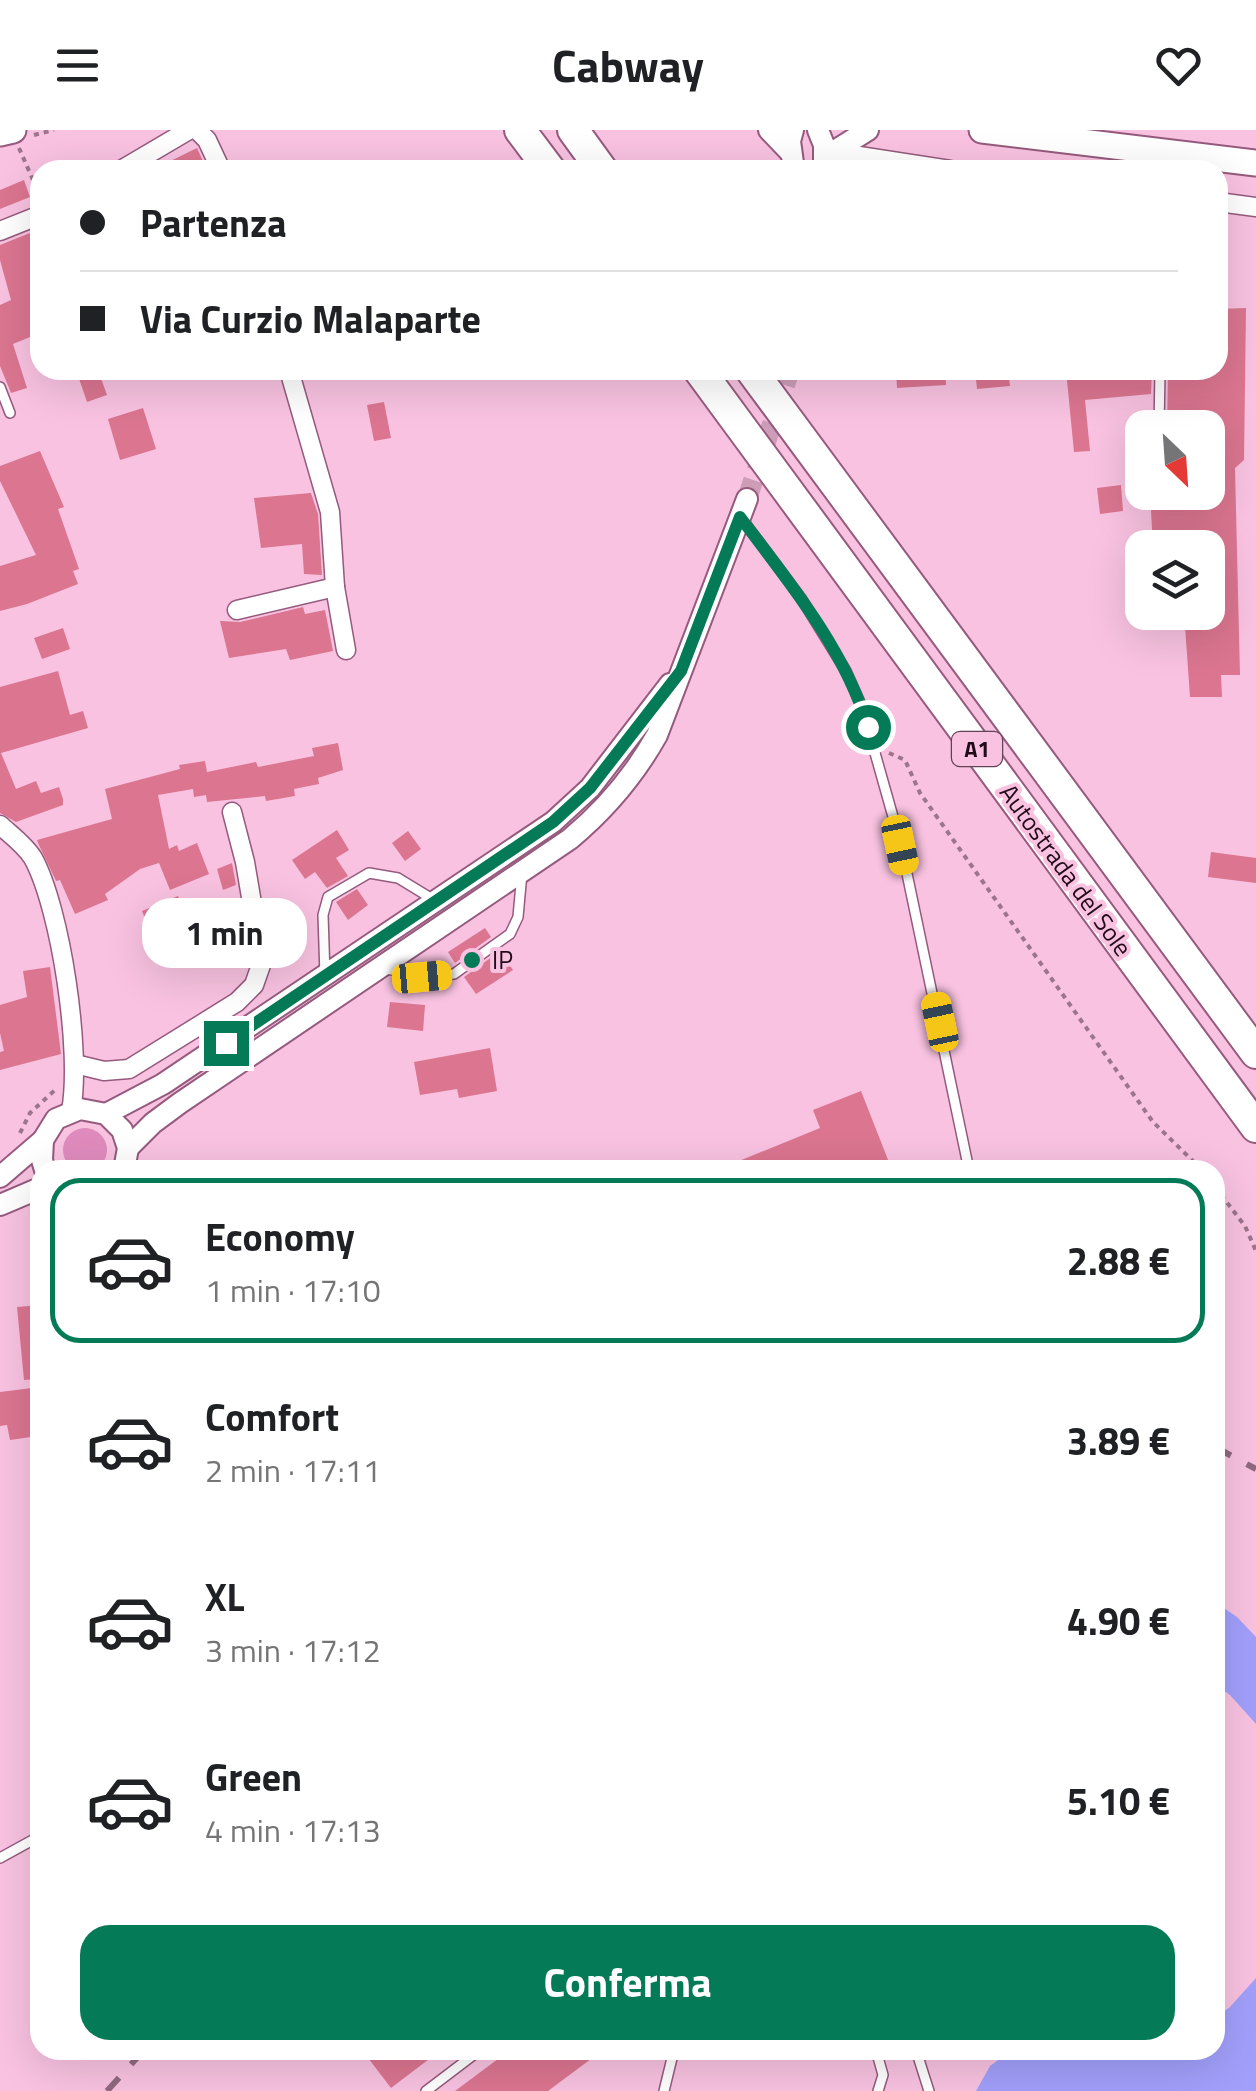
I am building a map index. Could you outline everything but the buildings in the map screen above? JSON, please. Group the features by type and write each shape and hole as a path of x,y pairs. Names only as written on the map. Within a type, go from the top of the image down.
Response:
{"highway":[{"path":"520,130 542,160"},
{"path":"573,130 595,160"},
{"name":"Autostrada del Sole","path":"705,380 1256,1128"},
{"name":"Autostrada del Sole","path":"758,380 1256,1053"}],"main road":[{"path":"982,130 1256,163"}],"street":[{"path":"139,160 189,130"},
{"path":"198,130 217,160"},
{"path":"769,130 792,160"},
{"path":"793,130 793,160"},
{"path":"818,130 826,160"},
{"path":"829,160 868,130"},
{"path":"1228,203 1256,207"},
{"path":"0,230 30,218"},
{"path":"291,380 330,512 335,587 346,650"},
{"path":"128,1148 180,1103 588,825 638,768 656,736 744,508"},
{"path":"236,610 335,587"},
{"path":"106,1114 164,1084 553,822 590,788 681,671"},
{"path":"75,1064 104,1071 129,1069 236,1002 254,985 262,962 232,812"},
{"path":"0,824 30,853 57,932 75,1064 70,1111"},
{"path":"0,1177 43,1140 56,1119 70,1111 90,1109 106,1114 122,1130 128,1148 126,1160"},
{"path":"42,1160 43,1140"},
{"path":"0,1205 30,1192"}],"lane":[{"path":"1159,410 1160,380"},
{"path":"0,386 10,413"},
{"path":"744,508 846,671 874,748 905,864 967,1160"},
{"path":"380,968 422,977 454,974 510,934 518,916 522,872"},
{"path":"325,978 323,915 328,897 369,873 398,878 426,892 436,902"},
{"path":"0,1858 30,1842"},
{"path":"426,2091 467,2060"},
{"path":"664,2091 672,2060"},
{"path":"878,2060 883,2081 878,2091"},
{"path":"919,2060 929,2091"}],"path":[{"path":"9,134 30,176"},
{"path":"874,748 905,760 920,792 1152,1122 1192,1160"},
{"path":"15,1144 30,1114 62,1085"},
{"path":"1225,1201 1244,1226 1256,1251"}],"shaded area":[{"path":"77,1130 93,1130 105,1142 104,1160 65,1158 65,1142"},
{"path":"1225,1609 1256,1637 1256,1724 1225,1691"},
{"path":"1256,1978 1256,2091 976,2091 990,2066 998,2060 1225,2060 1225,2010"}],"tunnel":[{"path":"747,499 787,380"}],"railway":[{"path":"1225,1452 1256,1469"},
{"path":"107,2091 135,2060"}],"place":[{"name":"IP","path":"472,960"}],"route":[{"path":"226,1043 553,822 590,788 681,671 710,604 740,517 801,598 846,671 868,727"}]}
